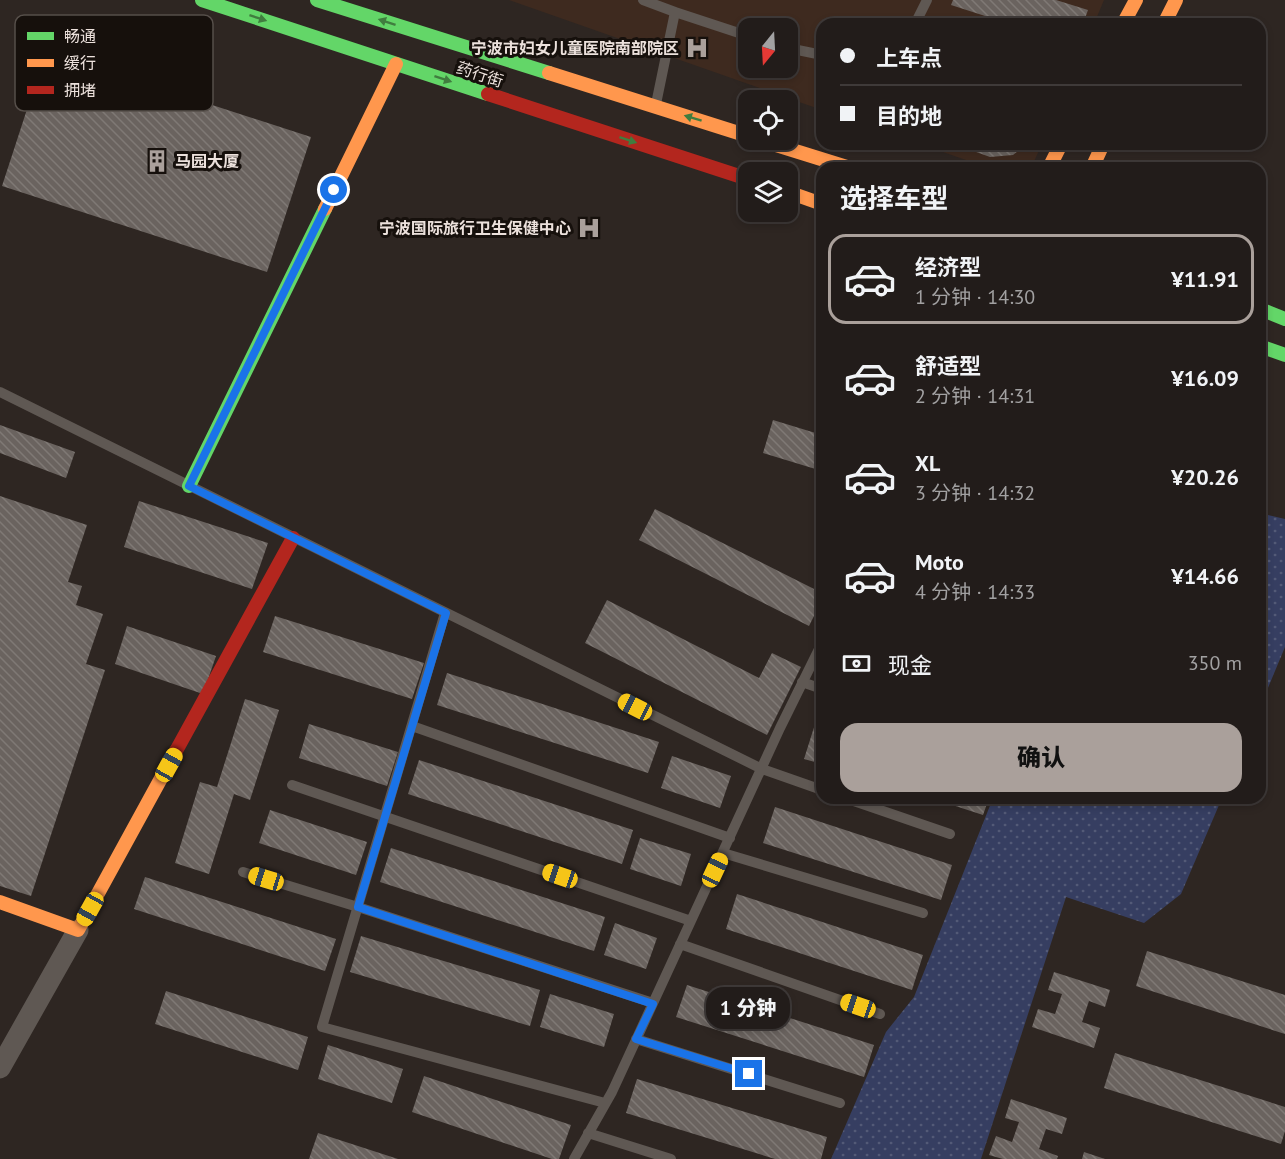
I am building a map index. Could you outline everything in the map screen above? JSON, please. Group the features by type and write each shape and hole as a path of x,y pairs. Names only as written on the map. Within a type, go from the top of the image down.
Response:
{"main road":[{"name":"药行街","path":"202,0 738,177"},
{"name":"药行街","path":"317,0 738,133"},
{"path":"1127,18 1136,0"},
{"path":"1167,18 1176,0"},
{"path":"189,486 396,64"},
{"path":"792,150 831,162"},
{"path":"798,196 816,202"},
{"path":"1266,308 1285,311"},
{"path":"1266,310 1285,319"},
{"path":"1266,343 1285,349"},
{"path":"1266,348 1285,355"},
{"path":"0,902 78,930 293,538"}],"street":[{"path":"0,1068 78,930"}],"lane":[{"path":"644,0 738,33"},
{"path":"918,18 927,0"},
{"path":"656,107 675,12"},
{"path":"798,50 816,54"},
{"path":"0,392 762,770 816,788"},
{"path":"446,613 322,1027 605,1103"},
{"path":"574,1159 605,1103 653,1004 816,655"},
{"path":"802,682 816,687"},
{"path":"412,726 730,838"},
{"path":"292,785 691,921"},
{"path":"862,804 950,834"},
{"path":"723,853 923,914"},
{"path":"243,872 358,907 653,1004"},
{"path":"680,944 880,1014"},
{"path":"636,1039 840,1103"},
{"path":"588,1133 671,1159"}],"shaded area":[{"name":"宁波市妇女儿童医院南部院区","path":"509,0 1104,0 1096,18 816,18 816,108 798,102 798,90 765,90"},
{"path":"937,150 1039,150 1034,162 972,162"},
{"path":"1266,514 1285,519 1285,647 1266,693"},
{"path":"991,804 1219,804 1181,894 1144,923 1066,897 981,1159 831,1159 886,1032 914,997"}],"building":[{"path":"953,0 1056,0 1088,10 1085,18 991,18 951,5"},
{"name":"马园大厦","path":"213,105 311,137 267,272 2,186 26,111 213,111"},
{"path":"971,150 1019,150 1013,155 990,157"},
{"path":"773,420 816,433 816,469 763,453"},
{"path":"0,425 75,452 66,478 0,453"},
{"path":"0,496 87,525 68,582 82,586 76,605 103,614 86,664 105,670 31,896 0,886"},
{"path":"139,501 268,543 252,589 124,547"},
{"path":"655,509 816,590 816,612 809,626 639,540"},
{"path":"607,600 759,678 772,653 801,667 767,735 585,643"},
{"path":"275,616 424,663 412,699 263,652"},
{"path":"127,626 216,656 203,694 115,664"},
{"path":"447,673 659,742 648,773 437,705"},
{"path":"245,699 279,710 250,800 234,794 209,874 175,863 200,782 217,787"},
{"path":"816,721 816,762 804,759"},
{"path":"309,724 398,752 387,786 299,758"},
{"path":"672,756 731,776 720,808 661,788"},
{"path":"419,760 633,830 622,864 408,794"},
{"path":"949,804 987,804 983,815"},
{"path":"775,807 952,865 941,900 763,843"},
{"path":"270,810 367,842 356,875 259,843"},
{"path":"640,838 691,854 681,886 630,869"},
{"path":"391,848 605,917 594,951 380,882"},
{"path":"145,877 336,939 325,971 134,909"},
{"path":"737,894 923,955 912,990 726,929"},
{"path":"615,923 657,938 646,969 604,955"},
{"path":"361,936 540,990 530,1026 350,972"},
{"path":"1147,951 1285,995 1285,1034 1136,986"},
{"path":"1054,972 1110,990 1105,1007 1089,1001 1082,1022 1100,1028 1094,1048 1032,1027 1038,1009 1055,1014 1062,994 1048,990"},
{"path":"687,985 874,1045 864,1077 676,1017"},
{"path":"166,991 308,1037 298,1070 155,1024"},
{"path":"550,994 614,1014 604,1047 540,1027"},
{"path":"328,1045 403,1069 392,1103 318,1079"},
{"path":"1115,1053 1285,1107 1285,1131 1281,1144 1104,1088"},
{"path":"424,1076 571,1125 559,1159 552,1159 412,1112"},
{"path":"637,1079 827,1137 821,1159 775,1159 626,1113"},
{"path":"1011,1099 1067,1118 1062,1134 1046,1129 1039,1149 1058,1156 1057,1159 1003,1159 989,1155 996,1136 1012,1142 1019,1122 1005,1118"},
{"path":"318,1133 398,1159 309,1159"},
{"path":"1084,1152 1105,1159 1082,1159"}],"traffic: fast":[{"path":"202,0 488,94"},
{"path":"317,0 549,73"},
{"path":"189,486 325,209"},
{"path":"1266,311 1285,319"},
{"path":"1266,348 1285,355"}],"traffic: slow":[{"path":"1126,18 1136,0"},
{"path":"1167,18 1176,0"},
{"path":"325,209 396,64"},
{"path":"549,73 738,133"},
{"path":"792,150 831,162"},
{"path":"1052,162 1058,150"},
{"path":"1095,162 1100,150"},
{"path":"798,196 816,202"},
{"path":"0,902 78,930 176,751"}],"traffic: jam":[{"path":"488,94 738,176"},
{"path":"176,751 293,538"}],"place":[{"name":"宁波市妇女儿童医院南部院区","path":"697,48"},
{"name":"马园大厦","path":"157,161"},
{"name":"宁波国际旅行卫生保健中心","path":"589,228"}],"route":[{"path":"334,190 189,486 446,613 358,907 653,1004 636,1039 749,1074"}]}
